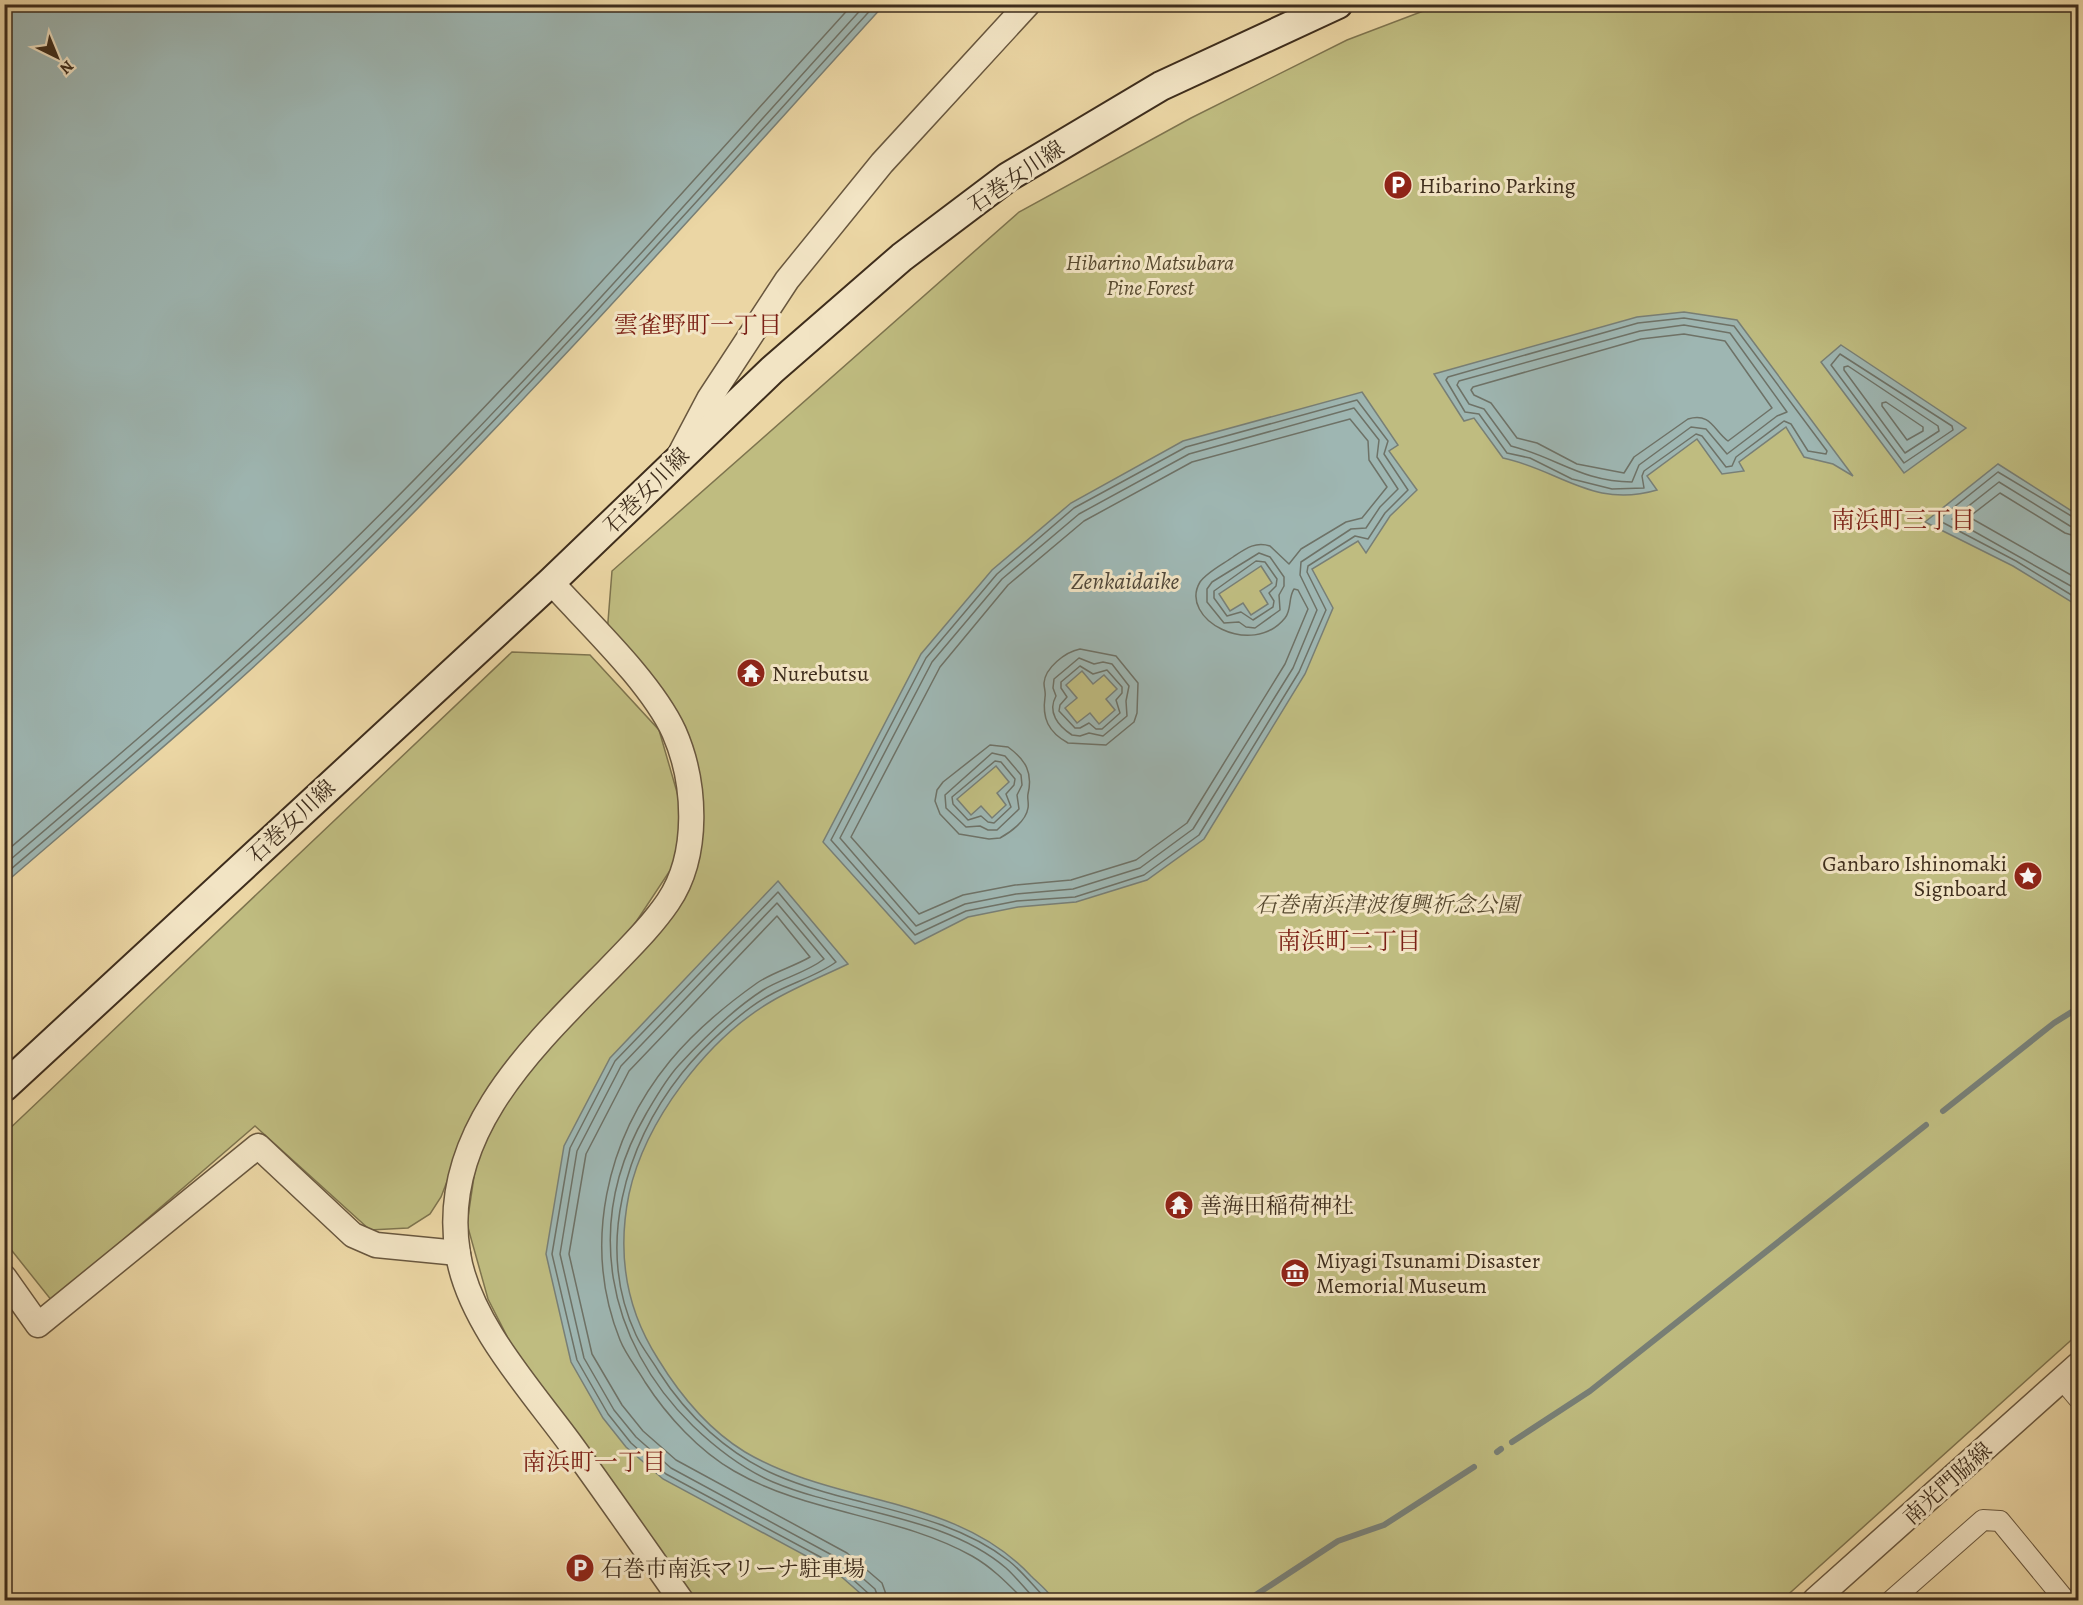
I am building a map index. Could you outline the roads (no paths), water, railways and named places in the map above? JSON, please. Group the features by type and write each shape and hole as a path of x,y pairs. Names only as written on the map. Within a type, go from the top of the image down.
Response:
{"main road":[{"name":"石巻女川線","path":"14,1078 551,582 679,456 772,370 902,257 1008,177 1161,86 1338,4"}],"street":[{"path":"679,456 709,399 787,280 882,163 1028,4"},
{"path":"551,582 659,706 675,733 687,778 691,831 684,870 670,900 647,929 545,1034 500,1091 474,1135 457,1190 458,1253 468,1290 501,1348 681,1600"},
{"path":"4,1277 38,1325 258,1146 353,1234 375,1245 458,1253"},
{"path":"2071,1372 2079,1398"},
{"name":"南光門脇線","path":"1815,1600 2071,1372"},
{"path":"1892,1600 1983,1520 2000,1521 2065,1600"}],"water":[{"path":"5,4 884,5 557,363 355,571 227,691 5,883"},
{"path":"1684,312 1737,320 1853,476 1833,464 1804,457 1786,427 1739,462 1744,471 1722,474 1697,439 1647,476 1657,490 1634,495 1614,495 1595,491 1503,458 1474,418 1464,421 1434,374 1637,317"},
{"path":"1841,345 1966,428 1904,473 1821,362"},
{"name":"Zenkaidaike","path":"1362,392 1398,445 1389,451 1417,490 1390,516 1366,553 1358,541 1312,569 1333,608 1305,674 1204,839 1147,880 1076,902 1018,907 968,917 915,944 823,842 921,654 992,570 1071,503 1183,441","holes":["1261,566 1272,583 1260,591 1268,604 1251,615 1243,603 1230,611 1219,594","1082,671 1093,684 1104,675 1117,689 1106,699 1115,710 1099,724 1090,713 1077,723 1065,708 1077,698 1066,685","996,766 1009,782 997,793 1006,805 992,818 981,806 971,815 957,799"]},
{"path":"1998,464 2078,515 2078,606 2013,566 1925,522"},
{"path":"778,881 848,964 781,996 748,1017 702,1060 664,1111 637,1166 625,1216 624,1259 638,1320 658,1359 696,1411 719,1433 745,1452 780,1470 932,1515 967,1530 1001,1550 1044,1588 1053,1600 868,1600 836,1572 663,1479 626,1447 603,1418 571,1362 546,1254 564,1146 610,1058"}],"waterway":[{"path":"1943,1111 2054,1023 2078,1008"},
{"path":"1512,1442 1590,1391 1926,1125"},
{"path":"1497,1452 1501,1449"},
{"path":"1248,1600 1338,1541 1384,1525 1474,1467"}],"place":[{"name":"Hibarino Parking","path":"1398,185"},
{"name":"Nurebutsu","path":"751,673"},
{"name":"Ganbaro Ishinomaki Signboard","path":"2028,876"},
{"name":"善海田稲荷神社","path":"1179,1205"},
{"name":"Miyagi Tsunami Disaster Memorial Museum","path":"1295,1273"},
{"name":"石巻市南浜マリーナ駐車場","path":"580,1568"}],"district":[{"name":"雲雀野町一丁目","path":"698,325"},
{"name":"南浜町三丁目","path":"1903,520"},
{"name":"南浜町二丁目","path":"1349,941"},
{"name":"南浜町一丁目","path":"594,1462"}],"park label":[{"name":"Hibarino Matsubara Pine Forest","path":"1150,274"},
{"name":"石巻南浜津波復興祈念公園","path":"1387,904"}]}
